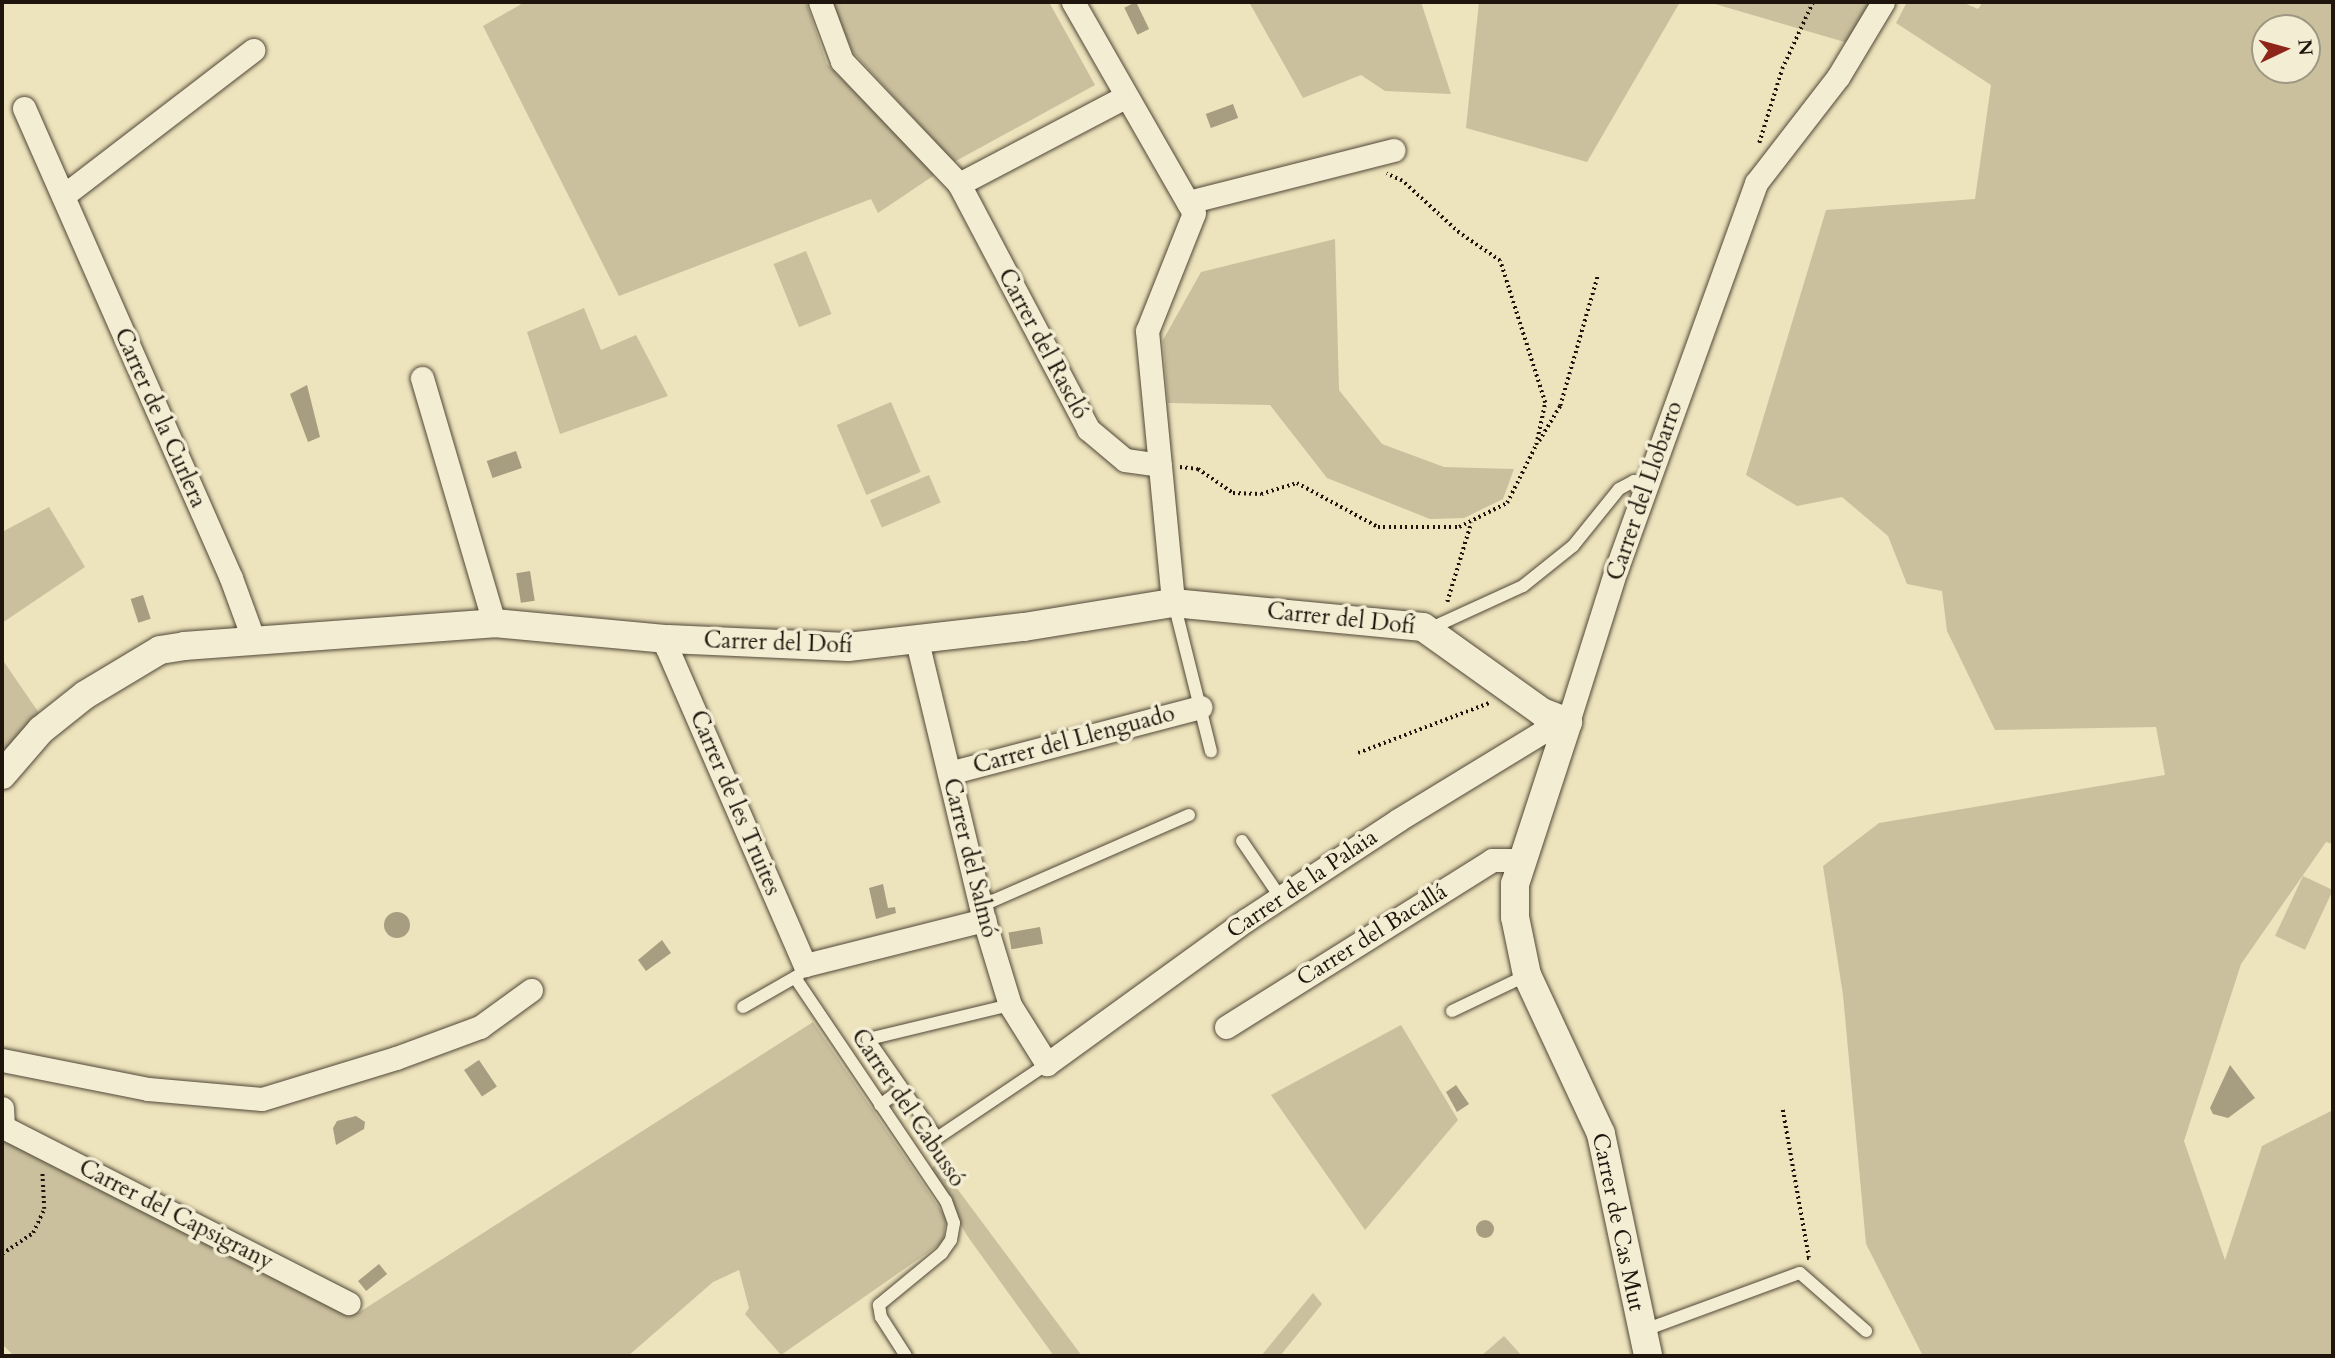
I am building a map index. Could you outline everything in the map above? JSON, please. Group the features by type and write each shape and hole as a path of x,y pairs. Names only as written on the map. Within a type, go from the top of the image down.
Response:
{"street":[{"name":"Carrer del Rascló","path":"820,2 842,61 959,184 1087,429 1125,460 1160,465"},
{"path":"1073,2 1125,97 1195,213 1147,331 1174,603"},
{"name":"Carrer del Llobarro","path":"1543,1015 1527,975 1515,917 1515,884 1647,485 1756,183 1838,77 1883,2"},
{"path":"63,196 253,50"},
{"path":"959,184 1125,97"},
{"name":"Carrer de la Curlera","path":"24,108 231,578 254,641"},
{"path":"1188,202 1394,150"},
{"path":"422,378 494,623"},
{"name":"Carrer del Dofí","path":"2,775 54,718 135,663 160,650 494,623 667,639 833,647 917,641 1174,603 1423,628 1542,712 1568,722"},
{"name":"Carrer de les Truites","path":"667,639 667,648 800,972"},
{"name":"Carrer del Salmó","path":"917,641 983,913 1010,1005 1047,1065"},
{"name":"Carrer del Llenguado","path":"949,773 1200,707"},
{"name":"Carrer de la Palaia","path":"1047,1065 1280,897 1542,732 1568,722"},
{"name":"Carrer del Bacallá","path":"1226,1027 1492,860 1522,860"},
{"path":"800,972 983,913"},
{"path":"2,1060 148,1089 262,1099 396,1058 480,1027 531,990"},
{"name":"Carrer de Cas Mut","path":"1543,1015 1601,1134 1615,1247 1645,1343"},
{"name":"Carrer del Capsigrany","path":"3,1118 37,1145 349,1303"}],"lane":[{"path":"1440,624 1523,586 1573,546 1619,489 1633,481 1647,485"},
{"path":"1174,603 1211,751"},
{"path":"983,913 1189,816"},
{"path":"1242,841 1280,897"},
{"path":"743,1007 800,972"},
{"name":"Carrer del Cabussó","path":"800,972 880,1105 946,1201 954,1223 951,1240 942,1253 879,1305 881,1317 906,1356"},
{"path":"1452,1011 1527,975"},
{"path":"1010,1005 868,1040 937,1139 1047,1065"},
{"path":"880,1105 902,1089"},
{"path":"1645,1343 1800,1273 1866,1331"}],"path":[{"path":"1756,183 1753,172 1761,136 1782,69 1813,2"},
{"path":"1384,173 1402,181 1459,233 1500,261 1545,403 1536,445"},
{"path":"1160,465 1198,468 1233,493 1261,494 1297,483 1378,527 1459,527 1471,523 1507,503 1536,445 1560,406 1598,274"},
{"path":"1440,624 1471,523"},
{"path":"1358,753 1517,692"},
{"path":"1783,1110 1809,1258"},
{"path":"2,1254 33,1233 44,1209 37,1145"}],"shaded area":[{"path":"525,2 806,2 827,64 936,174 878,213 871,199 619,296 483,26"},
{"path":"832,2 1049,2 1095,85 954,162 852,51"},
{"path":"1136,2 1149,29 1137,35 1124,8"},
{"path":"1249,2 1421,2 1451,94 1385,91 1361,75 1303,98"},
{"path":"1479,2 1680,2 1587,162 1466,128"},
{"path":"1708,2 1872,2 1848,43"},
{"path":"1907,2 1962,2 1978,9 1983,2 2333,2 2333,844 2326,842 2241,964 2184,1141 2225,1260 2262,1146 2333,1110 2333,1356 1923,1356 1866,1244 1843,995 1823,866 1879,823 2165,775 2156,727 1995,730 1947,631 1942,591 1907,584 1888,536 1842,497 1797,506 1746,475 1826,210 1975,199 1991,85 1896,23"},
{"path":"1233,104 1238,118 1211,128 1206,114"},
{"path":"1335,239 1339,390 1382,444 1444,467 1514,469 1503,499 1464,518 1430,519 1327,478 1270,405 1168,403 1163,340 1201,272"},
{"path":"806,251 831,314 799,327 774,264"},
{"path":"584,308 601,350 636,335 668,396 560,434 527,332"},
{"path":"307,385 320,437 308,442 290,394"},
{"path":"891,402 921,472 866,495 837,425"},
{"path":"516,451 522,468 493,478 487,461"},
{"path":"929,475 941,503 882,528 870,500"},
{"path":"49,507 85,567 2,623 2,532"},
{"path":"530,571 535,601 521,603 516,573"},
{"path":"143,595 151,619 138,623 131,599"},
{"path":"2,659 39,713 2,756"},
{"path":"2303,876 2333,890 2305,950 2275,936"},
{"path":"883,884 888,908 895,907 896,913 876,919 869,888"},
{"path":"397,912 406,916 410,925 406,934 397,938 388,934 384,925 388,916"},
{"path":"1040,927 1043,944 1011,949 1008,933"},
{"path":"662,940 671,953 646,971 638,960"},
{"path":"813,1022 946,1218 943,1242 781,1355 745,1314 749,1308 739,1270 713,1282 628,1356 14,1356 2,1344 2,1139 358,1313"},
{"path":"1401,1025 1458,1120 1365,1230 1271,1095"},
{"path":"479,1060 497,1087 482,1097 464,1070"},
{"path":"2230,1065 2255,1098 2228,1118 2213,1114 2210,1108"},
{"path":"1456,1085 1469,1104 1457,1112 1446,1092"},
{"path":"356,1116 365,1122 364,1129 336,1145 333,1128 337,1121"},
{"path":"938,1163 1082,1356 1054,1356 968,1237 929,1171"},
{"path":"1485,1220 1491,1223 1494,1229 1491,1235 1485,1238 1479,1235 1476,1229 1479,1223"},
{"path":"379,1264 387,1274 366,1291 358,1281"},
{"path":"1313,1293 1322,1304 1280,1356 1261,1356"},
{"path":"1504,1336 1522,1356 1481,1356"}]}
